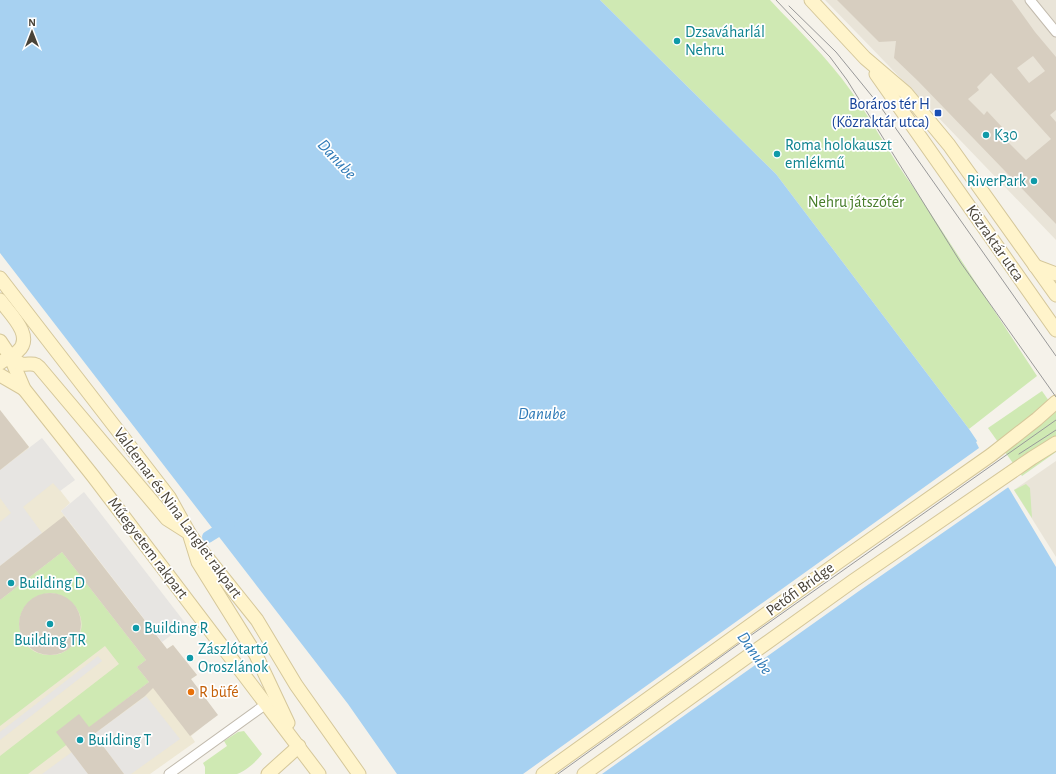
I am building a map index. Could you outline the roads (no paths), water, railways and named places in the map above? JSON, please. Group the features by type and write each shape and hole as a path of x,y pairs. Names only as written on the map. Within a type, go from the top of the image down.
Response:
{"main road":[{"name":"Közraktár utca","path":"811,0 864,58 1056,330"},
{"name":"Közraktár utca","path":"864,58 906,93 949,145 1056,295"},
{"path":"1036,266 1056,274"},
{"name":"Valdemar és Nina Langlet rakpart","path":"0,278 171,500 189,533 257,620 296,685 359,774"},
{"path":"0,300 19,325 24,335 23,344 18,351 5,360"},
{"path":"1039,307 1056,311"},
{"name":"Műegyetem rakpart","path":"0,341 5,360 24,389 98,482 299,746"},
{"path":"5,360 27,365 32,364 39,367 167,519 189,533 198,562 256,655 299,746 319,774"},
{"name":"Műegyetem rakpart","path":"0,375 24,389"},
{"name":"Petőfi Bridge","path":"543,774 827,570 991,455 1056,402"},
{"name":"Petőfi Bridge","path":"584,774 853,581 1056,443"},
{"path":"268,774 299,746"}],"street":[{"path":"1030,0 1056,32"},
{"path":"169,774 266,704"}],"water":[{"name":"Danube","path":"0,0 600,0 776,174 969,429 1010,490 1056,567 1056,774 397,774 348,704 0,253"}],"waterway":[{"path":"208,537 229,524"}],"tram line":[{"path":"776,0 830,57 847,80 961,263 1056,397"},
{"path":"789,6 836,52 880,106 1056,356"},
{"path":"558,774 733,648 1056,420"},
{"path":"1019,454 1056,430"}],"place":[{"name":"Dzsaváharlál Nehru","path":"677,41"},
{"name":"Boráros tér H (Közraktár utca)","path":"938,113"},
{"name":"K30","path":"986,135"},
{"name":"Roma holokauszt emlékmű","path":"777,154"},
{"name":"RiverPark","path":"1034,181"},
{"name":"Building D","path":"11,583"},
{"name":"Building TR","path":"50,624"},
{"name":"Building R","path":"136,628"},
{"name":"Zászlótartó Oroszlánok","path":"190,658"},
{"name":"R büfé","path":"191,692"},
{"name":"Building T","path":"80,740"}],"park label":[{"name":"Nehru játszótér","path":"856,202"}]}
